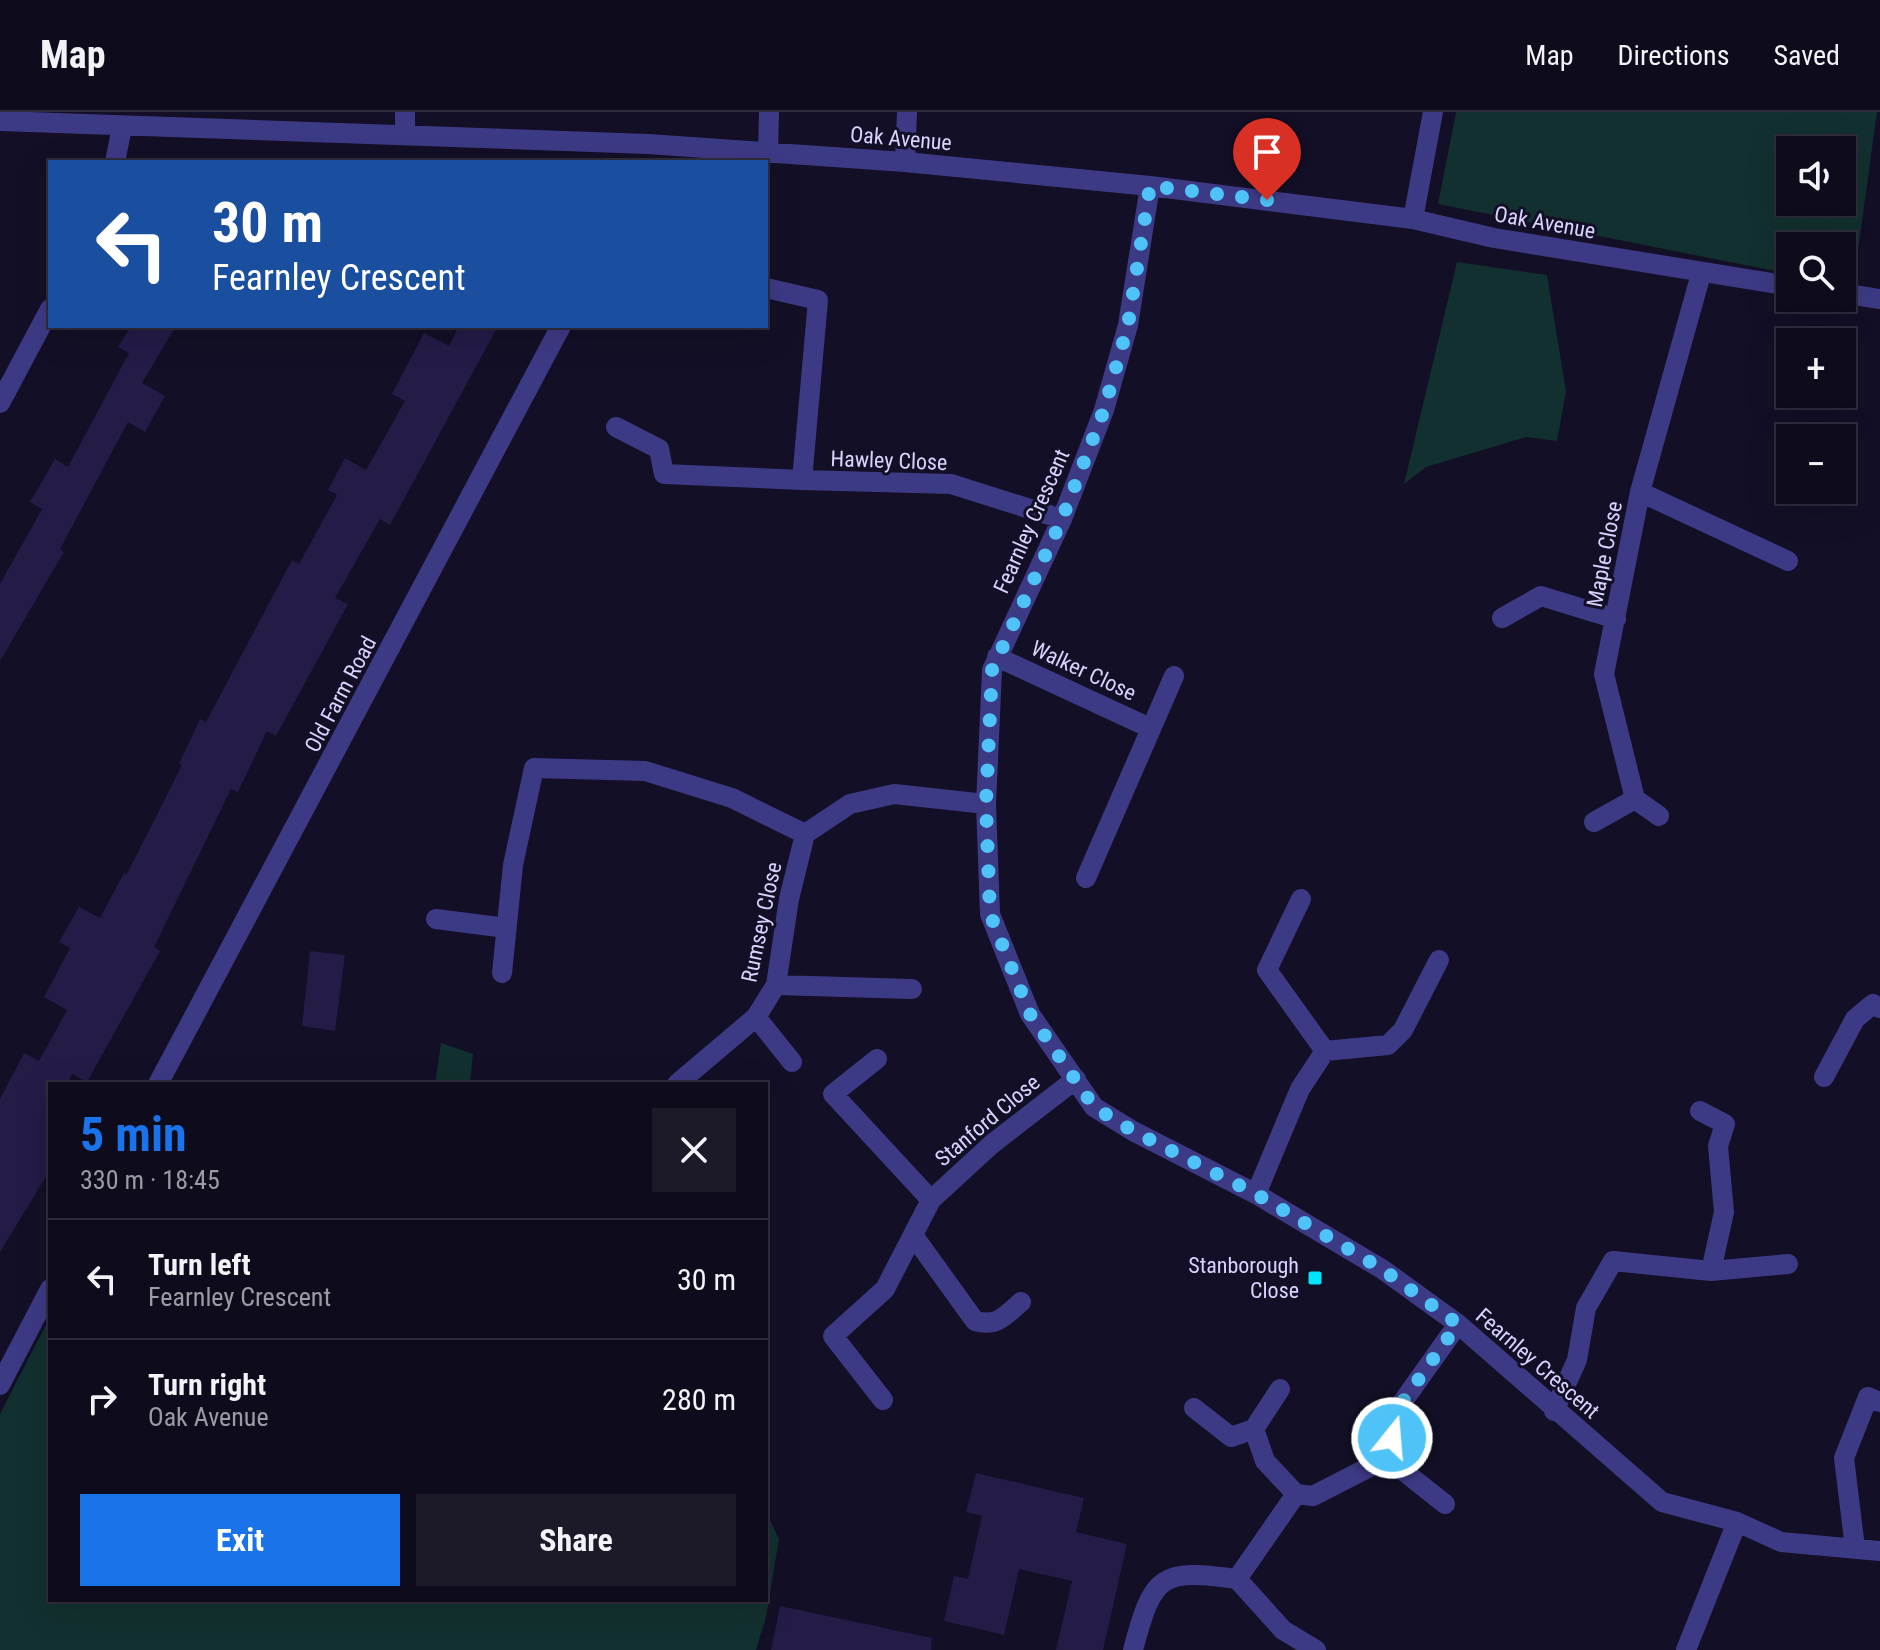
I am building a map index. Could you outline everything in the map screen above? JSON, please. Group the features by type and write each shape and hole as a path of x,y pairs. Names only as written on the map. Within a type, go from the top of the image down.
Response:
{"street":[{"path":"405,112 405,135"},
{"path":"768,153 769,112"},
{"path":"905,162 907,112"},
{"path":"1413,219 1433,112"},
{"name":"Oak Avenue","path":"0,121 405,135 644,153 768,153 905,162 1150,186 1413,219 1494,238 1776,284"},
{"path":"115,160 122,127"},
{"name":"Fearnley Crescent","path":"1150,186 1128,325 1104,410 1062,519 992,670 986,804 990,914 1030,1014 1094,1107 1133,1131 1256,1194 1382,1269 1458,1324 1554,1411 1662,1502 1737,1522 1781,1542 1880,1551"},
{"name":"Maple Close","path":"1635,799 1604,674 1640,492 1701,274"},
{"name":"Hawley Close","path":"768,288 818,300 802,480 951,484 1062,519"},
{"path":"1856,295 1880,299"},
{"path":"0,403 48,313"},
{"name":"Old Farm Road","path":"159,1082 290,862 560,328"},
{"path":"616,427 659,449 664,474 802,480"},
{"path":"1640,492 1788,561"},
{"path":"1502,618 1541,596 1616,619"},
{"name":"Walker Close","path":"997,657 1150,728"},
{"path":"1086,878 1174,676"},
{"path":"502,973 513,865 534,768 645,771 732,798 805,834 850,804 894,794 986,804"},
{"path":"1594,822 1635,799 1659,816"},
{"name":"Rumsey Close","path":"679,1082 756,1017 776,985 789,899 805,834"},
{"path":"1301,899 1267,970 1325,1051"},
{"path":"436,919 506,928"},
{"path":"1325,1051 1388,1045 1403,1030 1439,960"},
{"path":"776,985 912,989"},
{"path":"1824,1077 1855,1019 1876,1006"},
{"name":"Rumsey Close","path":"756,1017 792,1062"},
{"path":"1256,1194 1300,1089 1325,1051"},
{"name":"Stanford Close","path":"877,1059 833,1094 931,1200"},
{"name":"Stanford Close","path":"883,1400 833,1336 885,1289 931,1200 992,1144 1076,1079"},
{"path":"1700,1111 1725,1124 1718,1146 1724,1212 1711,1271"},
{"path":"913,1235 975,1321 988,1325 1000,1321 1021,1302"},
{"path":"1554,1411 1577,1360 1586,1308 1613,1261 1711,1271 1788,1264"},
{"path":"0,1385 48,1293"},
{"path":"1387,1458 1394,1414 1458,1324"},
{"path":"1194,1408 1231,1437 1254,1429 1280,1389"},
{"path":"1855,1548 1844,1458 1868,1397 1880,1402"},
{"path":"1254,1429 1265,1461 1296,1494 1313,1496 1387,1458"},
{"path":"1387,1458 1445,1504"},
{"path":"1237,1579 1296,1494"},
{"path":"1686,1650 1737,1522"},
{"path":"1133,1650 1144,1607 1168,1577 1190,1572 1237,1579 1283,1630 1316,1650"}],"green space":[{"path":"1456,112 1877,112 1856,265 1856,232 1776,232 1776,271 1438,204"},
{"path":"1457,262 1547,275 1566,391 1557,441 1526,437 1426,467 1404,484"},
{"path":"441,1043 473,1054 470,1082 435,1082"},
{"path":"48,1321 48,1602 768,1602 768,1516 779,1539 766,1617 756,1650 0,1650 0,1414"}],"building":[{"path":"130,328 175,328 142,383 165,396 145,432 128,422 60,549 64,552 0,661 0,584 42,509 30,502 55,459 68,467 129,353 118,347"},
{"path":"458,328 497,328 390,525 380,519 335,598 348,604 276,736 267,731 238,792 231,789 154,947 160,951 87,1082 72,1074 68,1082 48,1082 48,1173 0,1252 0,1099 24,1053 39,1061 67,1010 44,997 70,948 59,942 79,907 100,918 124,873 127,874 182,765 179,764 200,719 206,722 292,560 299,564 337,495 328,490 345,458 366,470 405,401 392,394 424,333 449,346"},
{"path":"310,951 345,955 335,1031 302,1026"},
{"path":"976,1473 1084,1498 1076,1532 1127,1544 1103,1650 1056,1650 1072,1581 1019,1569 1004,1635 944,1621 954,1576 968,1579 982,1516 966,1512"},
{"path":"780,1606 932,1638 931,1650 771,1650"}],"place":[{"name":"Stanborough Close","path":"1315,1278"}],"route":[{"path":"1267,200 1150,186 1128,325 1104,410 1062,519 992,670 986,804 990,914 1030,1014 1094,1107 1133,1131 1256,1194 1382,1269 1458,1324 1394,1414 1392,1438"}]}
